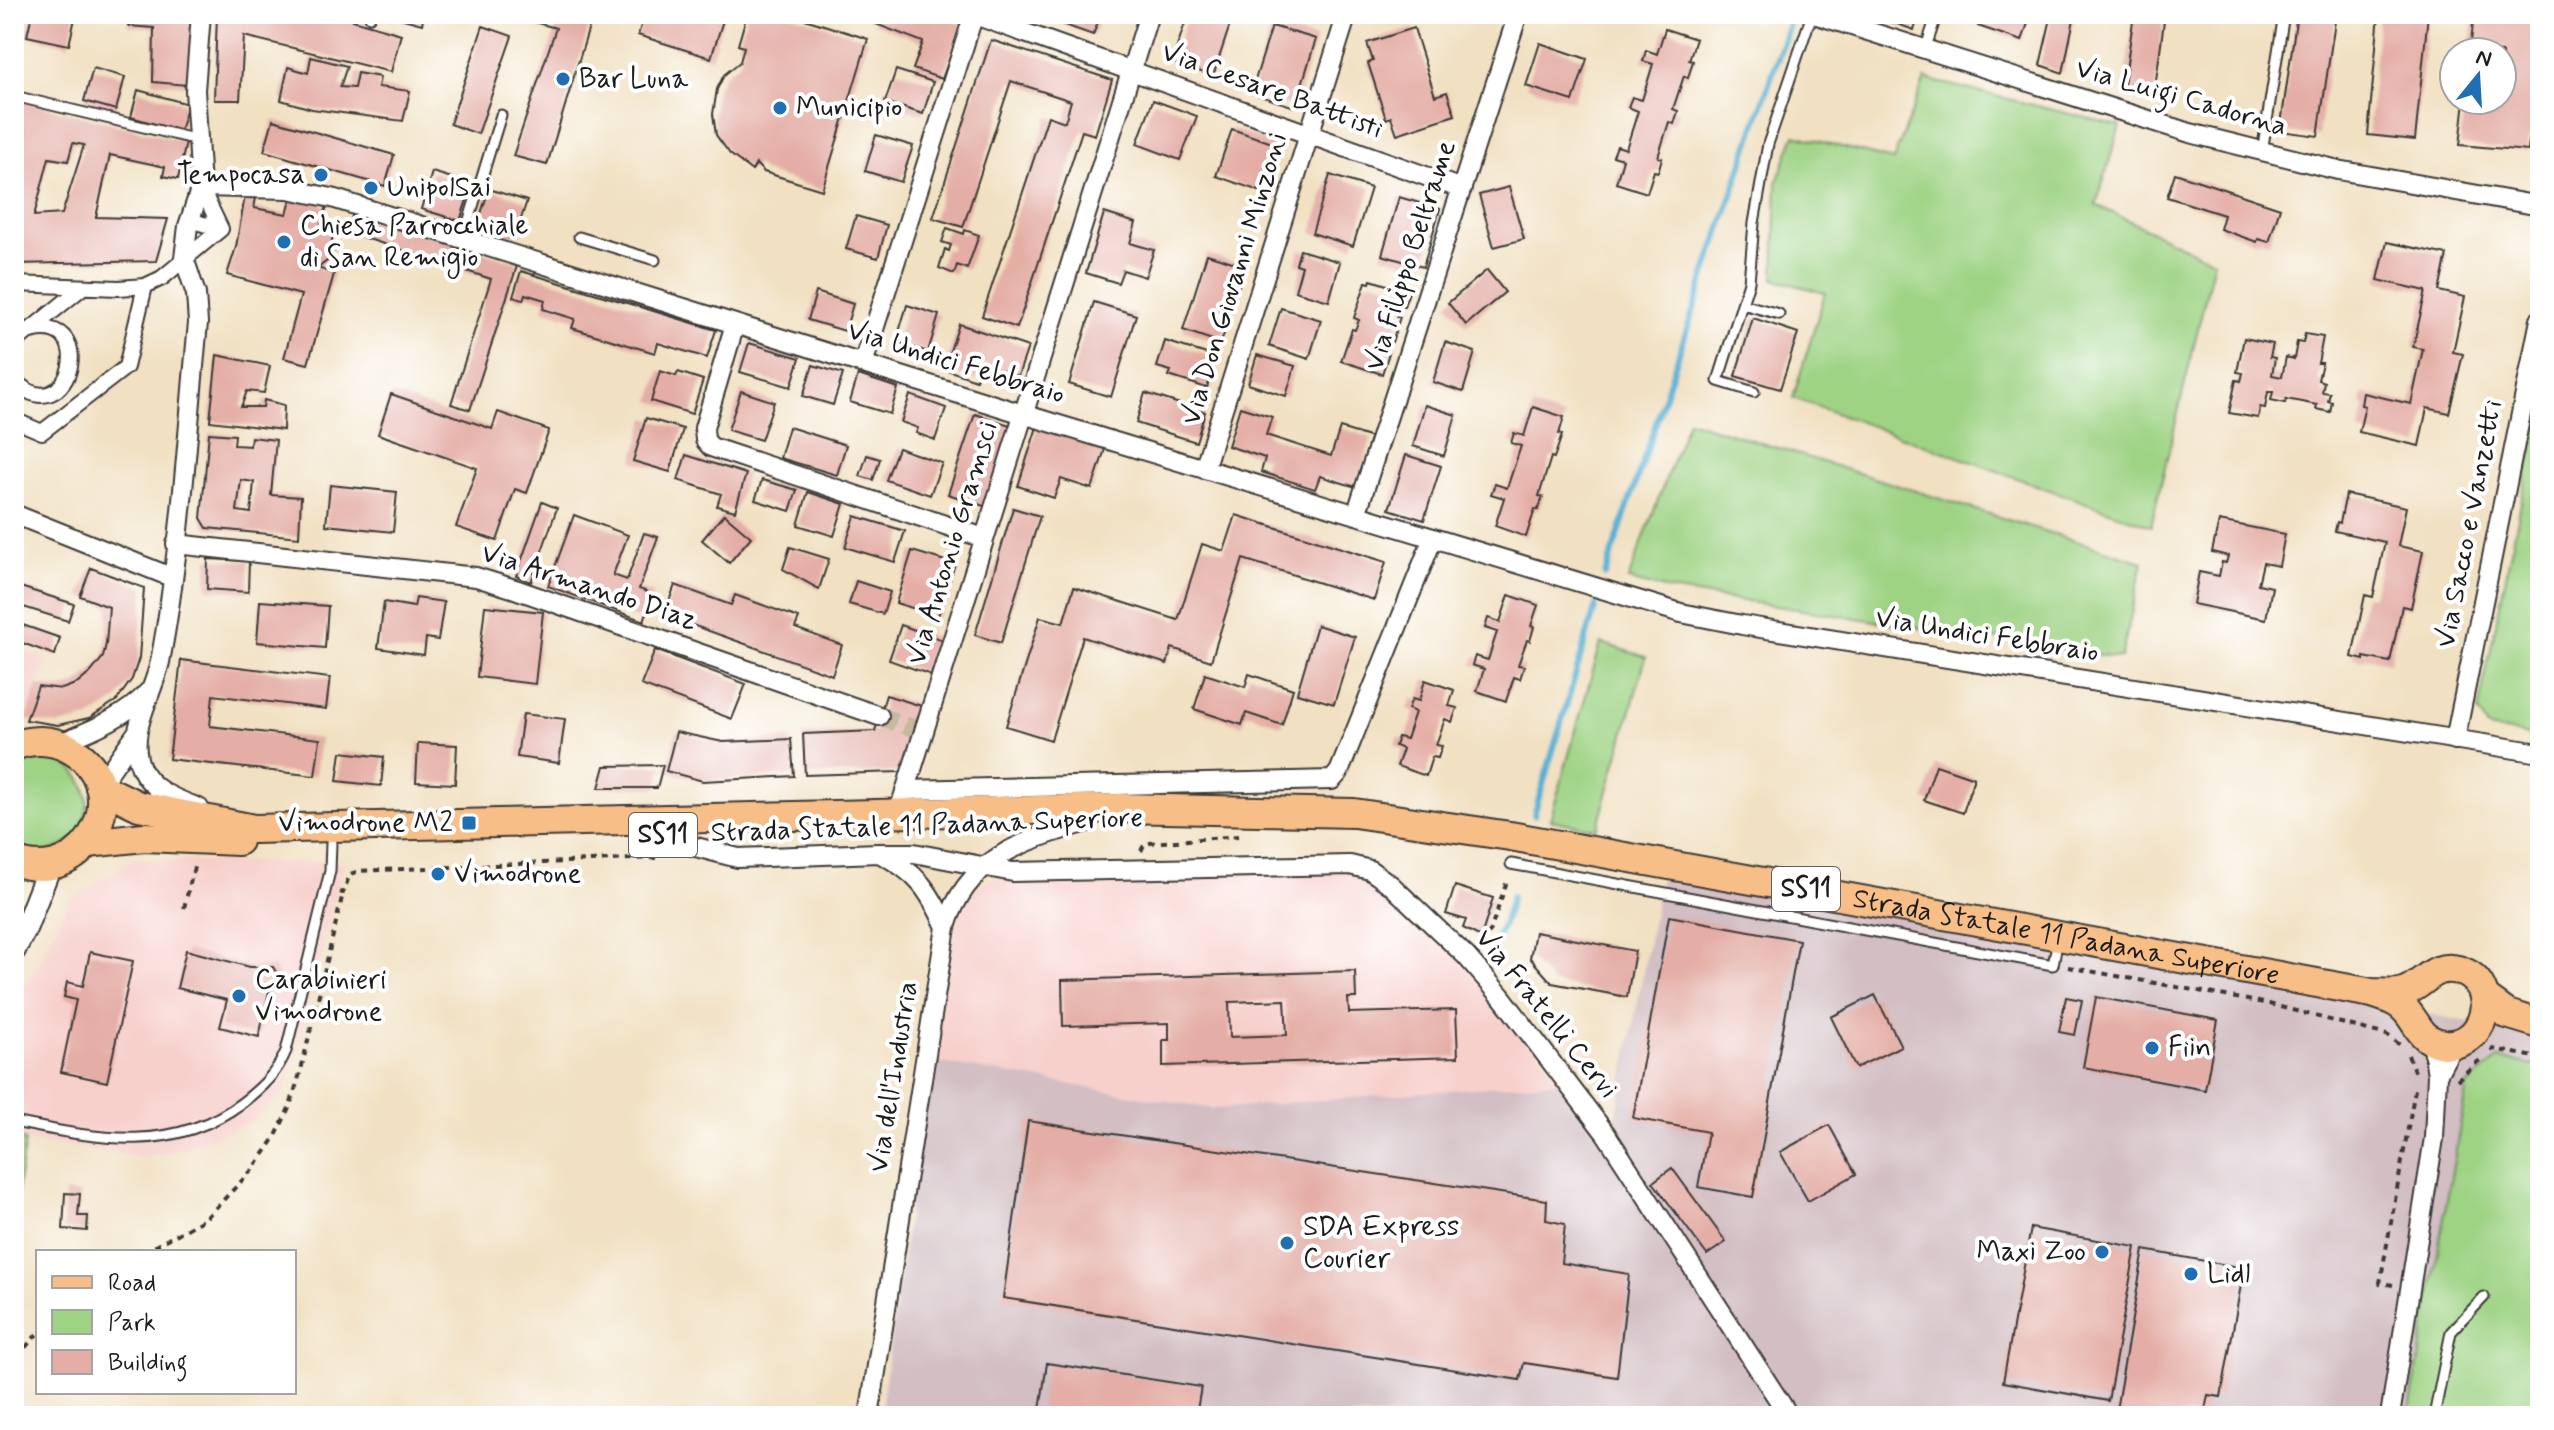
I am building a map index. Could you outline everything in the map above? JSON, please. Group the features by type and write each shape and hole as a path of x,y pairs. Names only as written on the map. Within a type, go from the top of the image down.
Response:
{"main road":[{"name":"Strada Statale 11 Padana Superiore","path":"30,741 70,749 84,760 100,786 139,806 254,829 901,802 1354,813 1443,824 2372,993 2404,992 2434,971 2453,969 2465,972 2476,980 2485,998 2507,1014 2533,1022"},
{"path":"88,843 100,819 100,786"},
{"name":"Strada Statale 11 Padana Superiore","path":"50,865 71,858 88,843 144,837 331,843 662,846 1121,822 1238,810"},
{"path":"14,861 34,866 50,865"},
{"path":"2411,1016 2410,1000 2416,985"},
{"name":"Strada Statale 11 Padana Superiore","path":"2372,993 2402,1006 2421,1033 2455,1038 2494,1025 2533,1022"},
{"path":"2455,1038 2485,1016 2485,998"}],"street":[{"path":"201,14 195,90 201,187 221,229"},
{"path":"863,364 974,14"},
{"name":"Via Cesare Battisti","path":"974,14 1462,189"},
{"name":"Via Antonio Gramsci","path":"901,802 1149,14"},
{"name":"Via Don Giovanni Minzoni","path":"1204,469 1347,14"},
{"name":"Via Filippo Beltrame","path":"1356,515 1518,14"},
{"name":"Via Luigi Cadorna","path":"1813,14 2161,125 2262,152 2350,172 2537,205"},
{"path":"30,741 94,729 130,709 147,693 160,665 176,544 198,323 196,294 184,258 189,220 201,187"},
{"name":"Via Undici Febbraio","path":"201,187 312,193 1023,414 1681,613 2540,753"},
{"path":"189,220 221,229"},
{"path":"14,284 145,286 162,278 221,229"},
{"path":"14,420 42,432 126,367 145,286"},
{"path":"19,338 83,287"},
{"name":"Via Sacco e Vanzetti","path":"2455,740 2540,320"},
{"path":"735,324 704,428 705,440 711,447 984,538"},
{"path":"14,380 22,388 43,393 62,385 72,367 69,347 55,332 34,329 19,338"},
{"path":"16,520 171,577"},
{"path":"901,802 1332,780 1339,772 1433,538"},
{"name":"Via Armando Diaz","path":"176,544 476,577 879,716"},
{"path":"100,786 138,731 151,686"},
{"path":"138,731 141,767 154,786 182,802 254,829"},
{"name":"Via dell'Industria","path":"869,1416 946,927 957,897 997,855 1014,846 1084,823"},
{"name":"Via Fratelli Cervi","path":"662,846 738,858 914,853 1013,872 1350,865 1370,870 1466,956 1501,996 1606,1134 1789,1416"},
{"path":"879,853 897,862 923,884 946,927"},
{"path":"14,950 50,865"},
{"path":"2390,1416 2434,1138 2430,1078 2455,1038"}],"lane":[{"path":"1754,392 1718,381 1749,282 1758,192 1768,144 1813,14"},
{"path":"1925,50 1937,14"},
{"path":"2262,152 2284,14"},
{"path":"14,96 198,140"},
{"path":"463,239 501,115"},
{"path":"2537,205 2540,164"},
{"path":"579,237 655,260"},
{"path":"1742,304 1779,314"},
{"path":"14,1122 100,1137 147,1139 193,1129 225,1114 263,1085 281,1062 330,871 331,843"},
{"path":"1511,864 2053,965 2059,935"},
{"path":"2434,1416 2451,1332 2484,1297"}],"path":[{"path":"326,888 343,893 347,878 359,871 662,846"},
{"path":"184,908 198,853"},
{"path":"1466,956 1490,932 1511,864"},
{"path":"2053,965 2269,1004 2387,1035 2407,1051 2430,1078 2452,1085 2493,1049 2540,1058"},
{"path":"2411,1289 2380,1283 2430,1078"},
{"path":"14,1348 24,1349 36,1335"}],"shaded area":[{"path":"14,647 47,660 21,737 14,734"},
{"path":"133,860 344,863 296,1059 283,1093 253,1121 188,1148 142,1157 25,1141 14,1136 14,998 38,966 69,900"},
{"path":"1349,868 1368,873 1463,958 1560,1081 1214,1109 930,1061 956,909 978,886 992,879"},
{"path":"1662,870 2540,1035 2540,1416 880,1416 930,1061 1214,1109 1560,1081 1598,1131 1616,1118"}],"green space":[{"path":"1925,79 2120,126 2096,205 2214,261 2151,526 1793,398 1825,293 1774,279 1777,182 1795,135 1893,160"},
{"path":"2540,411 2540,737 2488,728 2478,711"},
{"path":"1688,420 2143,562 2121,658 1669,590 1628,580"},
{"path":"1601,643 1646,657 1597,829 1550,820"},
{"path":"40,755 66,764 81,780 87,799 85,818 75,835 60,847 39,851 14,845 14,762"},
{"path":"2498,1059 2540,1066 2540,1416 2409,1416 2467,1086"},
{"path":"14,1136 25,1141 14,1210"}],"building":[{"path":"32,14 76,14 69,45 27,36"},
{"path":"129,14 194,14 187,85 153,82 154,28 128,26"},
{"path":"217,14 354,14 353,20 401,34 391,72 244,36 240,100 214,100"},
{"path":"385,14 424,14 422,24"},
{"path":"504,14 593,14 547,165 513,156 556,28"},
{"path":"645,14 725,14 711,58 638,35"},
{"name":"Municipio","path":"747,14 789,14 868,39 822,190 764,172 756,164 752,171 730,154 716,135 713,114 717,89 724,75 740,62 744,47 738,45"},
{"path":"877,14 934,14 962,24 942,79 913,69 923,42 873,23"},
{"path":"1056,14 1101,14 1093,35 1053,21"},
{"path":"1188,14 1206,14 1231,22 1213,76 1172,62"},
{"path":"1869,14 1920,14 1914,30"},
{"path":"1981,14 2031,14 2022,41 1978,26"},
{"path":"2052,14 2075,14 2063,73 2040,65"},
{"path":"2134,14 2165,14 2154,95 2123,91"},
{"path":"2297,14 2336,14 2318,136 2280,131"},
{"path":"2379,14 2428,14 2415,140 2368,135"},
{"path":"2474,14 2540,14 2540,45 2528,151 2460,145 2463,116 2518,116 2518,36 2472,36"},
{"path":"483,26 512,36 478,134 450,124"},
{"path":"1272,26 1316,39 1295,107 1251,93"},
{"path":"1414,28 1435,96 1447,92 1455,115 1397,134 1391,117 1386,119 1368,63 1373,61 1367,43"},
{"path":"1665,29 1696,39 1689,60 1693,61 1688,78 1684,76 1673,109 1678,111 1674,124 1669,122 1658,157 1662,158 1658,172 1654,171 1647,193 1616,183 1623,159 1613,156 1617,146 1626,149 1638,111 1628,107 1632,97 1642,100 1653,64 1643,61 1646,50 1657,54"},
{"path":"991,40 1112,80 1095,135 1082,131 1017,328 982,316 1048,116 1065,122 1071,101 1011,81 963,227 933,218"},
{"path":"1540,43 1587,59 1573,101 1526,86"},
{"path":"311,57 347,66 340,87 354,88 357,73 380,77 378,87 410,91 403,121 312,109 281,100 288,67 308,73"},
{"path":"93,68 125,77 116,110 84,101"},
{"path":"896,70 933,82 923,114 885,102"},
{"path":"138,90 188,104 180,131 131,117"},
{"path":"14,99 186,142 178,179 163,176 165,167 110,155 96,217 168,219 156,261 14,264 14,165 18,149 14,148","holes":["73,143 84,145 62,214 34,216 49,158 68,161"]},
{"path":"1153,100 1197,116 1180,160 1137,144"},
{"path":"273,120 394,155 385,186 264,151"},
{"path":"1232,129 1275,144 1259,191 1216,176"},
{"path":"876,135 913,146 901,182 865,171"},
{"path":"432,172 472,184 460,221 421,209"},
{"path":"2175,173 2280,208 2269,242 2258,239 2257,242 2220,229 2224,215 2167,197"},
{"path":"1330,175 1371,188 1353,246 1312,233"},
{"path":"1509,187 1524,239 1494,247 1479,195"},
{"path":"489,189 527,201 514,239 477,226"},
{"name":"Chiesa Parrocchiale di San Remigio","path":"292,195 327,206 320,228 332,237 332,257 318,268 334,274 308,364 284,358 301,295 227,275 236,247 245,196 256,198 254,208 287,214"},
{"path":"1399,197 1440,209 1423,267 1382,255"},
{"path":"354,210 518,263 470,410 451,404 491,279 347,232"},
{"path":"1104,213 1136,223 1130,243 1154,250 1145,277 1123,270 1118,283 1086,273"},
{"path":"856,216 887,225 878,258 846,249"},
{"path":"947,228 979,235 967,269 957,265 954,274 939,268 945,249 949,251 951,245 942,242"},
{"path":"2387,242 2447,255 2439,291 2465,297 2453,352 2463,354 2449,413 2427,408 2419,446 2359,432 2365,406 2361,405 2363,393 2411,404 2423,349 2413,347 2426,291 2378,280"},
{"path":"1300,250 1340,262 1329,301 1295,291 1302,266 1296,264"},
{"path":"1207,254 1245,266 1221,343 1183,330"},
{"path":"1487,270 1505,292 1466,325 1448,303"},
{"path":"521,271 716,330 707,358 658,343 655,353 572,328 575,319 543,309 545,300 525,294 523,300 513,297"},
{"path":"1371,280 1409,292 1404,306 1400,305 1397,316 1400,317 1392,342 1389,341 1385,351 1389,353 1382,374 1341,361 1352,329 1355,330 1359,320 1354,318 1366,282 1370,283"},
{"path":"816,292 853,304 845,331 808,320"},
{"path":"1094,302 1136,315 1111,397 1069,384"},
{"path":"907,305 939,315 928,352 896,342"},
{"path":"1281,308 1321,320 1309,359 1269,346"},
{"path":"1753,318 1798,333 1780,389 1735,376"},
{"path":"959,324 1028,347 1018,376 981,363 976,380 944,369"},
{"path":"2305,334 2323,337 2318,380 2324,382 2322,392 2330,393 2330,412 2316,409 2317,405 2286,399 2285,403 2271,400 2273,392 2268,392 2265,408 2260,407 2258,418 2229,413 2236,380 2241,381 2243,373 2237,372 2244,338 2273,344 2270,357 2275,358 2272,375 2282,377 2286,357 2294,359 2297,342 2303,343"},
{"path":"1165,341 1216,357 1207,388 1169,376 1171,371 1157,367"},
{"path":"1445,342 1475,352 1463,392 1433,382"},
{"path":"749,343 800,358 791,387 740,372"},
{"path":"217,355 270,366 264,393 247,391 241,407 263,407 264,400 284,405 283,430 210,421"},
{"path":"1257,355 1295,366 1286,396 1248,384"},
{"path":"813,365 843,374 833,405 803,396"},
{"path":"660,371 676,376 678,372 703,380 692,414 651,401"},
{"path":"858,375 898,388 890,414 850,402"},
{"path":"741,391 774,402 761,440 728,430"},
{"path":"1145,393 1205,412 1196,442 1136,423"},
{"path":"391,394 492,429 498,412 549,430 527,493 515,489 497,541 456,527 477,468 378,434"},
{"path":"910,395 946,408 935,440 916,433 918,428 901,422"},
{"path":"1425,405 1456,415 1444,456 1413,446"},
{"path":"1240,407 1272,417 1266,435 1331,456 1340,428 1372,438 1356,487 1320,476 1315,489 1261,472 1265,458 1228,446"},
{"path":"1533,407 1564,417 1559,434 1562,435 1554,458 1551,457 1539,496 1543,497 1538,510 1535,509 1526,537 1495,526 1504,498 1491,494 1495,484 1507,488 1521,446 1511,443 1514,433 1524,436"},
{"path":"975,414 1013,426 987,507 948,494"},
{"path":"646,418 683,429 670,472 633,461"},
{"path":"789,427 846,445 837,475 780,458"},
{"path":"1037,427 1105,449 1092,489 1061,479 1054,498 1018,486"},
{"path":"209,433 235,435 234,445 250,446 251,437 276,440 271,495 301,497 299,537 207,528 201,518","holes":["241,480 254,482 251,513 237,511"]},
{"path":"898,448 942,463 930,495 886,480"},
{"path":"686,455 746,474 735,511 717,506 721,494 678,480"},
{"path":"867,455 880,459 873,480 860,476"},
{"path":"1406,455 1441,466 1424,520 1389,509"},
{"path":"762,480 797,490 790,511 755,500"},
{"path":"330,485 397,492 393,532 326,525"},
{"path":"808,492 844,504 834,536 798,525"},
{"path":"2346,494 2406,507 2398,546 2423,551 2411,608 2402,606 2390,662 2352,657 2365,595 2373,597 2385,542 2335,531 2337,522 2340,523"},
{"path":"542,502 557,508 531,582 516,576"},
{"path":"1013,508 1040,516 1001,643 975,635"},
{"path":"724,514 751,537 729,563 702,540"},
{"path":"574,515 628,535 613,575 627,580 644,533 658,537 639,589 653,594 644,621 548,586"},
{"path":"1236,515 1386,562 1374,600 1243,559 1211,661 1172,648 1167,664 1083,637 1051,740 1006,726 1040,617 1063,623 1074,587 1178,620 1202,544 1224,551"},
{"path":"855,516 905,531 895,562 845,547"},
{"path":"2219,521 2285,534 2279,566 2263,563 2258,584 2272,587 2266,619 2193,604 2199,572 2219,576 2222,562 2226,563 2228,556 2212,552"},
{"path":"790,547 829,559 819,589 783,569"},
{"path":"912,551 955,564 938,616 896,603"},
{"path":"208,559 249,561 248,592 207,589"},
{"path":"91,568 144,588 139,658 132,679 117,700 89,718 58,725 26,720 38,686 62,689 78,683 103,657 109,607 80,596"},
{"path":"856,581 890,592 883,614 849,604"},
{"path":"14,585 74,604 68,621 14,604"},
{"path":"675,585 731,605 735,595 799,618 795,628 842,645 832,675 664,615"},
{"path":"1509,595 1538,605 1530,641 1527,640 1518,665 1524,666 1520,679 1514,677 1506,701 1477,691 1484,669 1472,665 1475,656 1488,660 1497,632 1485,628 1488,618 1500,622"},
{"path":"416,598 444,602 438,640 426,638 424,655 378,648 384,602 414,607"},
{"path":"260,601 328,606 325,648 257,642"},
{"path":"485,606 543,612 535,684 477,677"},
{"path":"14,622 60,638 55,655 14,640"},
{"path":"901,625 943,640 931,675 889,660"},
{"path":"1317,625 1355,637 1334,704 1297,693"},
{"path":"655,650 746,684 732,719 641,685"},
{"path":"181,660 330,678 326,709 213,695 210,726 320,739 315,776 169,759"},
{"path":"1205,674 1245,687 1249,674 1293,689 1282,725 1246,713 1242,725 1194,709"},
{"path":"1425,680 1454,690 1449,706 1457,708 1452,722 1445,719 1436,745 1442,746 1438,758 1432,757 1426,776 1397,766 1403,749 1395,746 1398,737 1406,739 1415,712 1408,709 1412,699 1419,701"},
{"path":"886,695 928,708 912,761 900,772 805,775 803,734 875,731"},
{"path":"523,714 565,719 559,763 517,757"},
{"path":"676,732 723,742 791,739 794,776 703,781 666,771"},
{"path":"418,743 457,745 455,784 416,782"},
{"path":"341,752 384,757 381,786 337,781"},
{"path":"663,765 657,788 599,788 605,766"},
{"path":"1936,765 1974,778 1963,813 1924,800"},
{"path":"1455,886 1493,898 1481,937 1463,928 1466,920 1446,914"},
{"path":"1669,916 1799,940 1753,1197 1698,1187 1708,1132 1633,1118"},
{"path":"1535,932 1635,951 1627,997 1552,983 1530,958"},
{"name":"Carabinieri Vimodrone","path":"186,950 250,967 273,967 279,977 269,992 259,1037 220,1027 227,1000 177,988"},
{"path":"90,952 133,961 107,1082 61,1072 76,1000 64,997 67,982 83,986"},
{"path":"1355,971 1356,998 1348,998 1349,1013 1456,1010 1458,1057 1163,1066 1163,1040 1169,1040 1169,1023 1063,1026 1062,980","holes":["1285,1000 1287,1035 1230,1037 1229,1002"]},
{"path":"1875,995 1901,1046 1856,1068 1831,1017"},
{"path":"2066,997 2082,1000 2075,1035 2059,1032"},
{"path":"2096,997 2218,1020 2205,1090 2083,1067"},
{"name":"SDA Express Courier","path":"1028,1121 1547,1200 1546,1220 1565,1224 1561,1263 1629,1274 1617,1377 1524,1363 1520,1380 1003,1298"},
{"path":"1829,1125 1856,1174 1808,1201 1780,1152"},
{"path":"1672,1168 1726,1242 1707,1255 1653,1182"},
{"path":"65,1193 80,1194 78,1216 88,1216 87,1231 63,1229"},
{"path":"2031,1228 2136,1247 2108,1401 2003,1382"},
{"path":"2144,1250 2244,1268 2221,1397 2208,1395 2204,1416 2115,1416"},
{"path":"1047,1363 1201,1387 1196,1416 1039,1416"}],"waterway":[{"path":"1605,575 1790,21"},
{"path":"1534,815 1596,605"},
{"path":"1490,951 1503,925 1512,896"}],"tunnel":[{"path":"879,716 921,731"}],"place":[{"name":"Bar Luna","path":"563,79"},
{"name":"Municipio","path":"780,108"},
{"name":"Tempocasa","path":"321,175"},
{"name":"UnipolSai","path":"371,188"},
{"name":"Chiesa Parrocchiale di San Remigio","path":"284,242"},
{"name":"Vimodrone M2","path":"469,823"},
{"name":"Vimodrone","path":"438,874"},
{"name":"Carabinieri Vimodrone","path":"239,996"},
{"name":"Fiin","path":"2152,1048"},
{"name":"SDA Express Courier","path":"1287,1243"},
{"name":"Maxi Zoo","path":"2102,1252"},
{"name":"Lidl","path":"2191,1274"}]}
